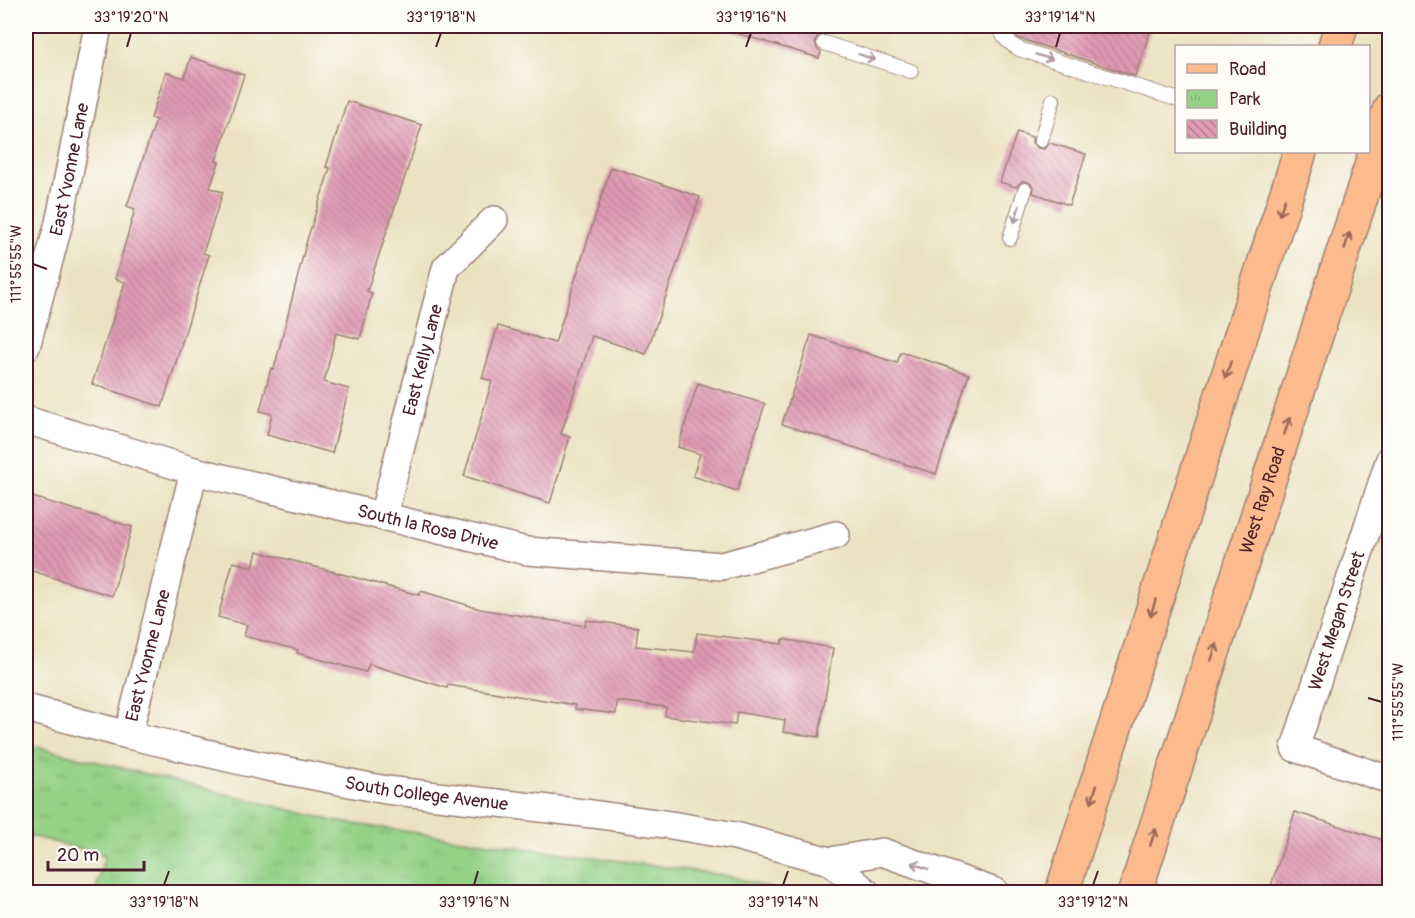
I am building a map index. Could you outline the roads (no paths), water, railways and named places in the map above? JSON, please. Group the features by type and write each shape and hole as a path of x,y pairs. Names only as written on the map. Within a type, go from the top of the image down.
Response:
{"main road":[{"path":"1335,45 1341,26"},
{"name":"West Ray Road","path":"1135,892 1389,108"},
{"path":"1062,892 1300,153"}],"street":[{"name":"East Yvonne Lane","path":"26,347 60,219 98,26"},
{"name":"East Kelly Lane","path":"383,517 446,268 494,220"},
{"name":"South la Rosa Drive","path":"26,420 194,471 527,551 722,567 836,535"},
{"name":"West Megan Street","path":"1389,459 1295,748 1389,780"},
{"name":"East Yvonne Lane","path":"128,735 194,471"},
{"name":"South College Avenue","path":"26,708 128,735 263,766 386,790 671,825 735,836 830,861 882,852 995,892"},
{"name":"South College Avenue","path":"830,861 866,892"}],"lane":[{"path":"1000,26 1001,34 1019,49 1175,99"},
{"path":"824,43 911,71"},
{"path":"1041,140 1053,100"},
{"path":"1010,238 1025,190"}]}
